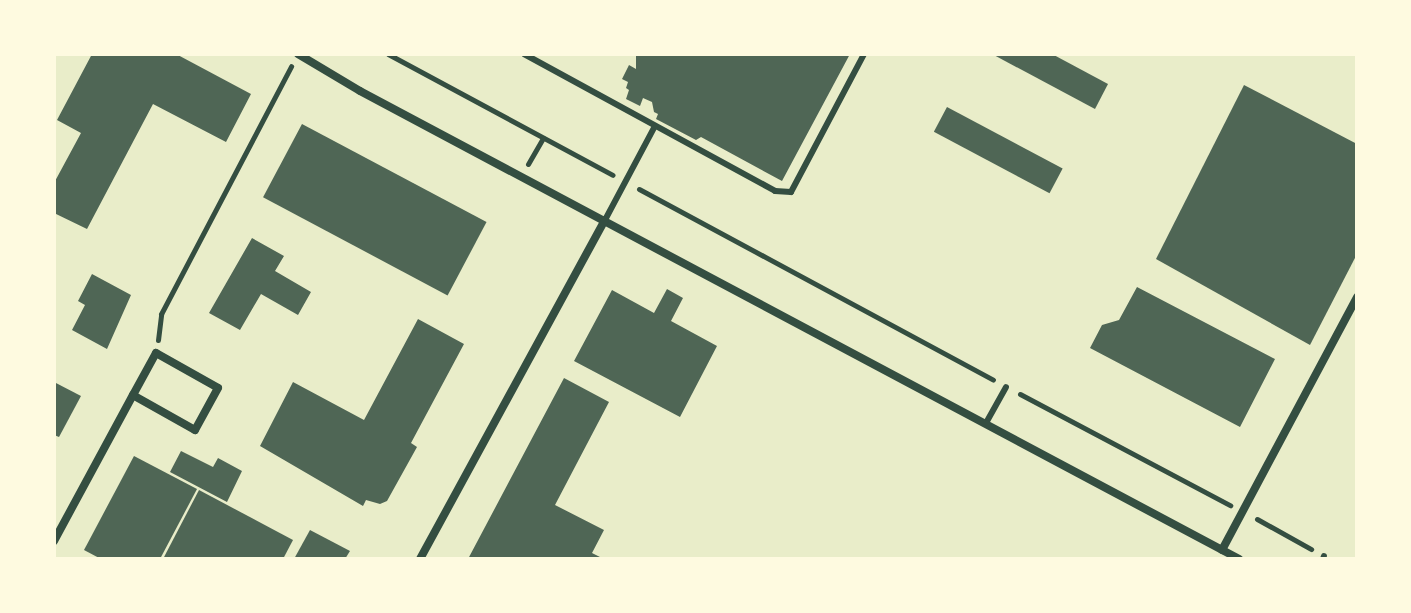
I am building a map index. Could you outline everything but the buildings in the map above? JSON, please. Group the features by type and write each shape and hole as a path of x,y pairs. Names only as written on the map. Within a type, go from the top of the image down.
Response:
{"street":[{"path":"298,54 352,87 1239,559"},
{"path":"420,559 605,220"},
{"path":"1222,550 1357,297"},
{"path":"54,541 133,395 156,353 218,388 195,430 133,395"}],"lane":[{"path":"524,54 775,191 791,192 864,54"},
{"path":"605,220 655,126"},
{"path":"986,423 1006,387"}],"path":[{"path":"156,353 161,314 298,54"},
{"path":"388,54 1242,511 1323,558"},
{"path":"521,176 543,138"}]}
